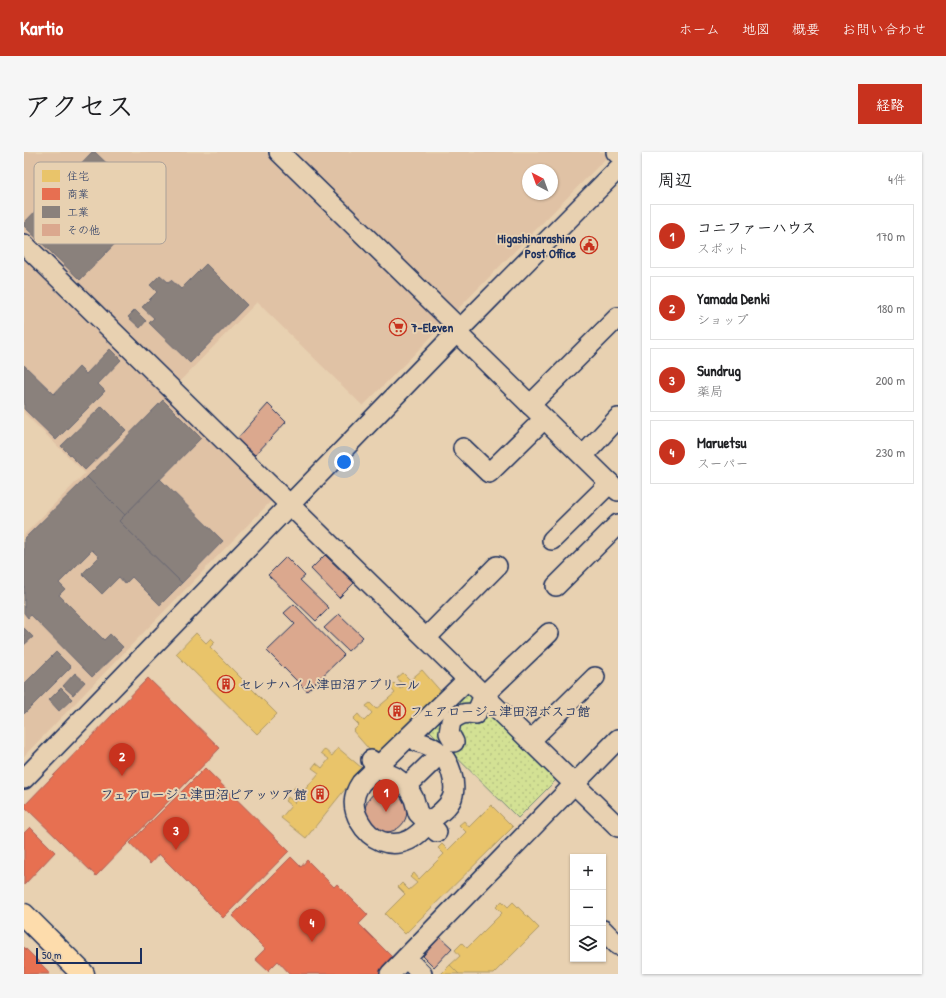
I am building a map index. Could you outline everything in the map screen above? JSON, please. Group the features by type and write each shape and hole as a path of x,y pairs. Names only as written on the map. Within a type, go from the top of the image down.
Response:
{"main road":[{"path":"24,915 83,974"}],"street":[{"path":"279,152 530,405 614,487 552,540"},
{"path":"24,779 458,331 618,169"},
{"path":"24,244 618,827"},
{"path":"530,405 618,317"},
{"path":"463,448 489,474 544,418"},
{"path":"583,456 618,418"},
{"path":"556,586 618,524"},
{"path":"426,638 497,566"},
{"path":"468,680 361,783 356,791 354,810 368,833 373,838 382,842 400,843 410,840 449,803 453,796 454,789 454,782 447,763 447,748 451,721 456,716 467,712 476,714 484,695 549,633"},
{"path":"531,740 594,677"},
{"path":"390,974 618,739"},
{"path":"418,742 447,748"},
{"path":"407,786 447,748"},
{"path":"371,760 382,771 395,777 407,786 414,798 418,812 437,832"},
{"path":"606,933 618,945"},
{"path":"406,958 422,974"}],"shaded area":[{"path":"24,152 266,152 444,324 363,406 257,302 176,385 24,235"},
{"path":"289,152 604,152 608,156 455,312"},
{"path":"24,258 271,501 24,756 24,535 85,473 24,413"}],"green space":[{"path":"470,689 558,778 518,818 430,731"}],"building: 住宅":[{"name":"セレナハイム津田沼アブリール","path":"196,633 206,643 211,638 215,642 210,647 277,714 257,734 176,654"},
{"name":"フェアロージュ津田沼ボスコ館","path":"422,670 443,694 374,755 353,731 359,725 353,719 358,714 364,721 372,713 366,706 370,703 376,709 395,693 390,687 394,683 400,689 404,686 397,678 403,673 410,680"},
{"name":"フェアロージュ津田沼ピアッツア館","path":"338,748 362,768 306,838 281,818 291,806 285,801 288,797 295,803 301,796 293,789 296,786 303,792 319,773 312,768 316,763 322,768 329,759 321,753 324,749 332,756"},
{"path":"491,805 513,827 405,934 385,914 405,894 398,887 402,883 409,890 417,883 410,877 414,873 419,879 444,854 438,848 442,844 448,850 466,832 459,825 464,821 469,827"},
{"path":"502,901 508,907 513,902 539,928 493,974 459,974 450,965 460,956 455,950 462,943 467,948 502,913 496,907"},
{"path":"450,965 459,974 441,974"}],"building: 商業":[{"path":"148,678 220,748 96,876 24,806"},
{"path":"205,768 289,851 223,918 159,854 150,864 130,843"},
{"path":"30,827 55,852 24,885 24,833"},
{"path":"291,857 301,867 307,860 334,887 337,884 368,915 359,924 394,959 379,974 290,974 278,961 268,971 255,959 265,949 232,916"},
{"path":"24,947 50,973 49,974 24,974"}],"building: 工業":[{"path":"92,152 95,152 105,162 82,162"},
{"path":"34,213 34,236 24,226 24,223"},
{"path":"43,244 115,244 80,280"},
{"path":"206,264 247,305 190,363 149,323 154,318 142,307 157,292 150,285 160,275 168,282 171,280 181,289"},
{"path":"135,310 146,321 140,328 128,317"},
{"path":"110,349 121,360 98,384 105,391 56,440 24,409 24,365 54,394 79,367 86,374"},
{"path":"163,400 201,438 125,515 87,477"},
{"path":"102,406 126,430 85,470 61,446"},
{"path":"87,477 125,515 119,521 182,583 160,605 132,577 125,584 119,577 102,594 82,574 99,557 92,550 59,583 65,589 59,595 104,640 110,634 123,647 92,677 31,615 28,618 24,613 24,539"},
{"path":"160,479 223,541 182,583 119,521"},
{"path":"24,628 33,637 24,645"},
{"path":"56,652 71,667 24,714 24,684"},
{"path":"75,673 85,682 73,695 63,686"},
{"path":"61,688 72,699 59,711 49,700"}],"building: その他":[{"path":"268,404 286,422 255,455 237,439"},
{"path":"325,555 354,583 339,598 311,569"},
{"path":"286,557 305,576 300,580 329,608 316,621 268,575"},
{"path":"294,604 344,655 307,691 267,651 295,624 284,613"},
{"path":"339,614 363,637 348,651 324,628"},
{"path":"382,790 390,790 398,793 404,799 407,811 404,823 398,829 390,832 382,832 374,829 368,823 365,815 365,807 368,799 374,793"},
{"path":"440,937 452,948 434,967 423,956"}],"place":[{"name":"Higashinarashino Post Office","path":"589,245"},
{"name":"7-Eleven","path":"398,327"},
{"name":"セレナハイム津田沼アブリール","path":"226,684"},
{"name":"フェアロージュ津田沼ボスコ館","path":"397,711"},
{"name":"Yamada Denki","path":"122,776"},
{"name":"フェアロージュ津田沼ピアッツア館","path":"320,794"},
{"name":"コニファーハウス","path":"386,812"},
{"name":"Sundrug","path":"176,850"},
{"name":"Maruetsu","path":"312,942"}]}
